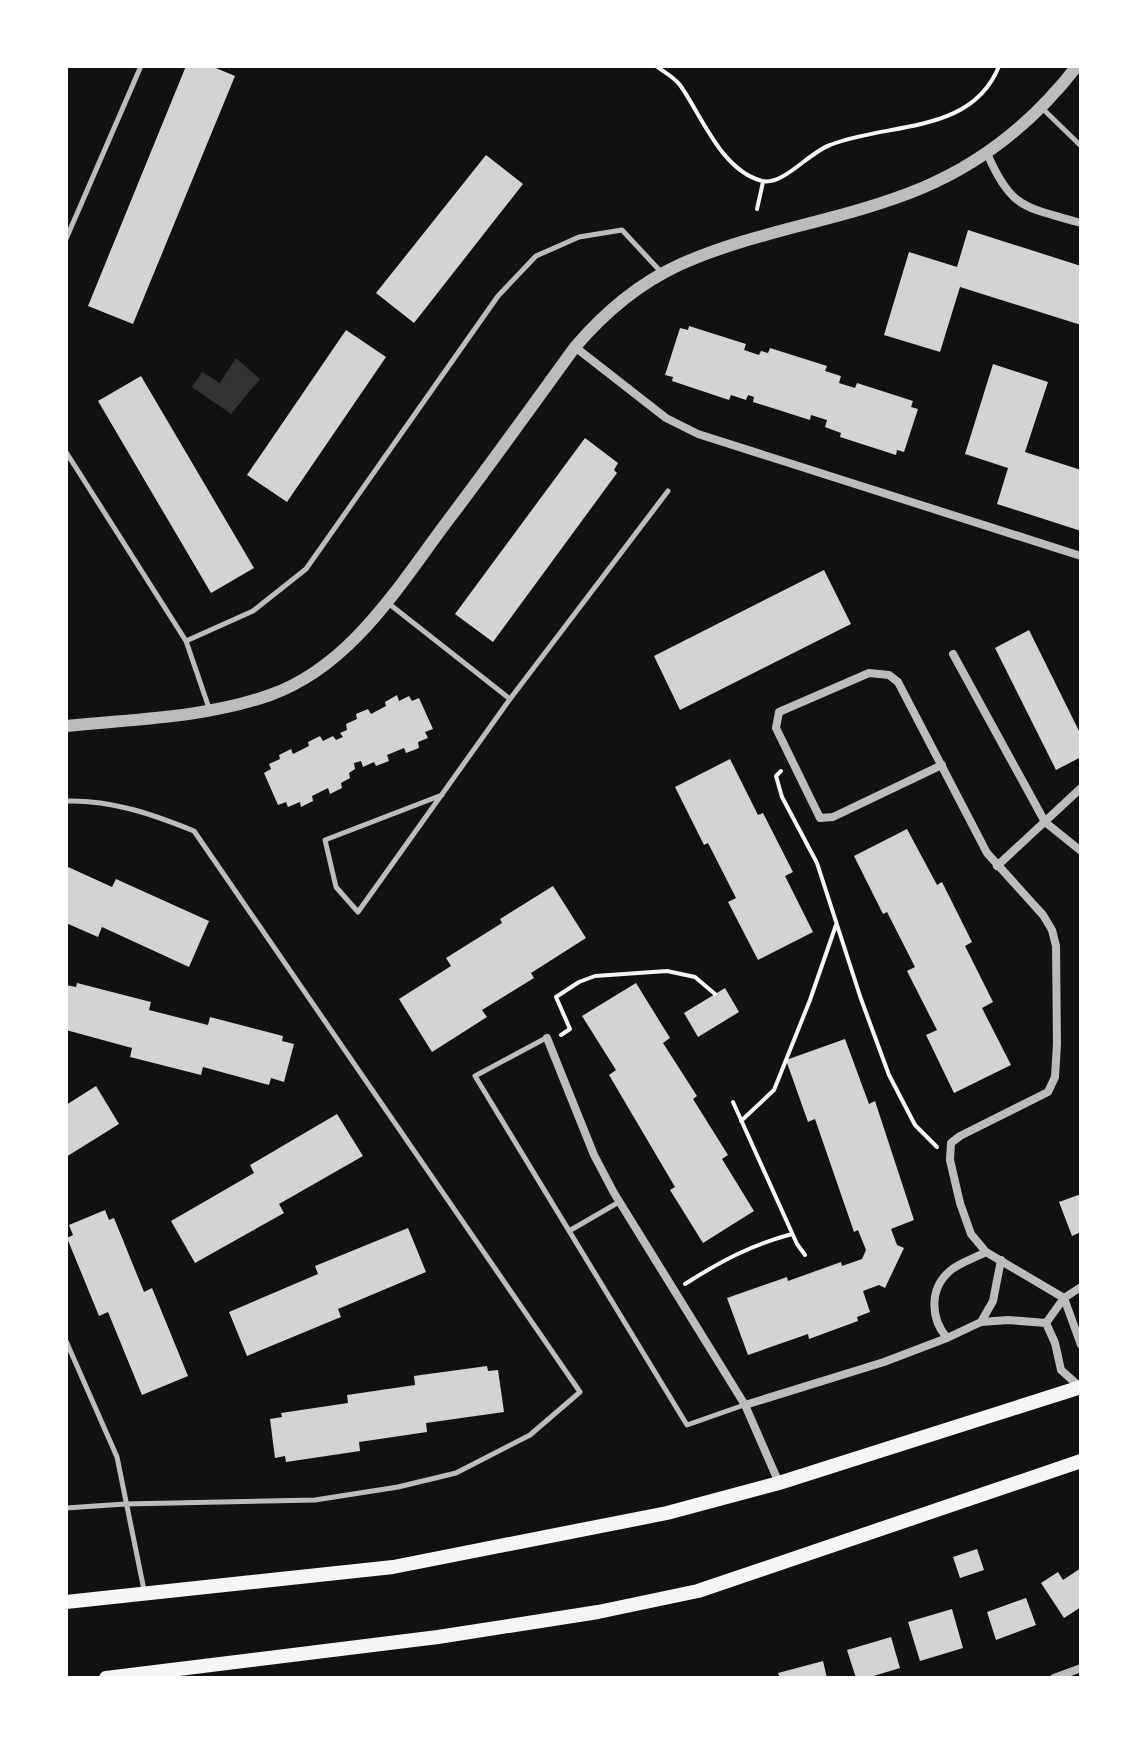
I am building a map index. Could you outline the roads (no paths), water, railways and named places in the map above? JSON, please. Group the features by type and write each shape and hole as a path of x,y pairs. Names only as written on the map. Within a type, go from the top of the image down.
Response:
{"main road":[{"path":"66,1602 145,1596 393,1567 667,1513 779,1483 1081,1386"},
{"path":"106,1678 438,1637 598,1612 698,1591 1081,1461"}],"street":[{"path":"66,726 210,712 272,694 313,672 352,643 387,602 575,347 607,312 663,274 694,259 900,197 957,171 987,153 1042,109 1077,66"},
{"path":"987,153 1007,192 1029,208 1081,223"},
{"path":"575,347 666,418 698,434 1081,556"},
{"path":"953,654 1045,822 1081,851"},
{"path":"942,765 833,817 820,818 776,728 779,712 869,673 889,675 898,682 942,765 974,829 997,866 1043,915 1052,930 1056,946 1055,1077 1048,1092 951,1143 950,1160 971,1234 986,1252 1064,1298 1081,1345"},
{"path":"997,866 1081,788"},
{"path":"548,1040 594,1155 619,1202 745,1405 779,1483"},
{"path":"947,1338 934,1317 934,1300 942,1280 951,1270 986,1252"},
{"path":"981,1322 993,1301 1001,1260"},
{"path":"1046,1323 1064,1298 1081,1287"},
{"path":"745,1405 884,1362 981,1322 1008,1320 1046,1323"},
{"path":"1046,1323 1055,1343 1061,1370 1081,1386"},
{"path":"1054,1678 1081,1668"}],"lane":[{"path":"66,239 141,66"},
{"path":"1042,109 1081,146"},
{"path":"186,641 253,611 306,569 498,296 536,256 579,237 622,230 663,274"},
{"path":"66,452 186,641 210,712"},
{"path":"442,795 325,840 336,887 358,912 442,795 510,699 668,491"},
{"path":"387,602 510,699"},
{"path":"66,801 93,800 146,811 194,831 580,1392 530,1435 456,1473 398,1487 315,1500 66,1508"},
{"path":"548,1040 475,1076 687,1425 745,1405"},
{"path":"569,1231 619,1202"},
{"path":"66,1341 117,1457 145,1596"}]}
